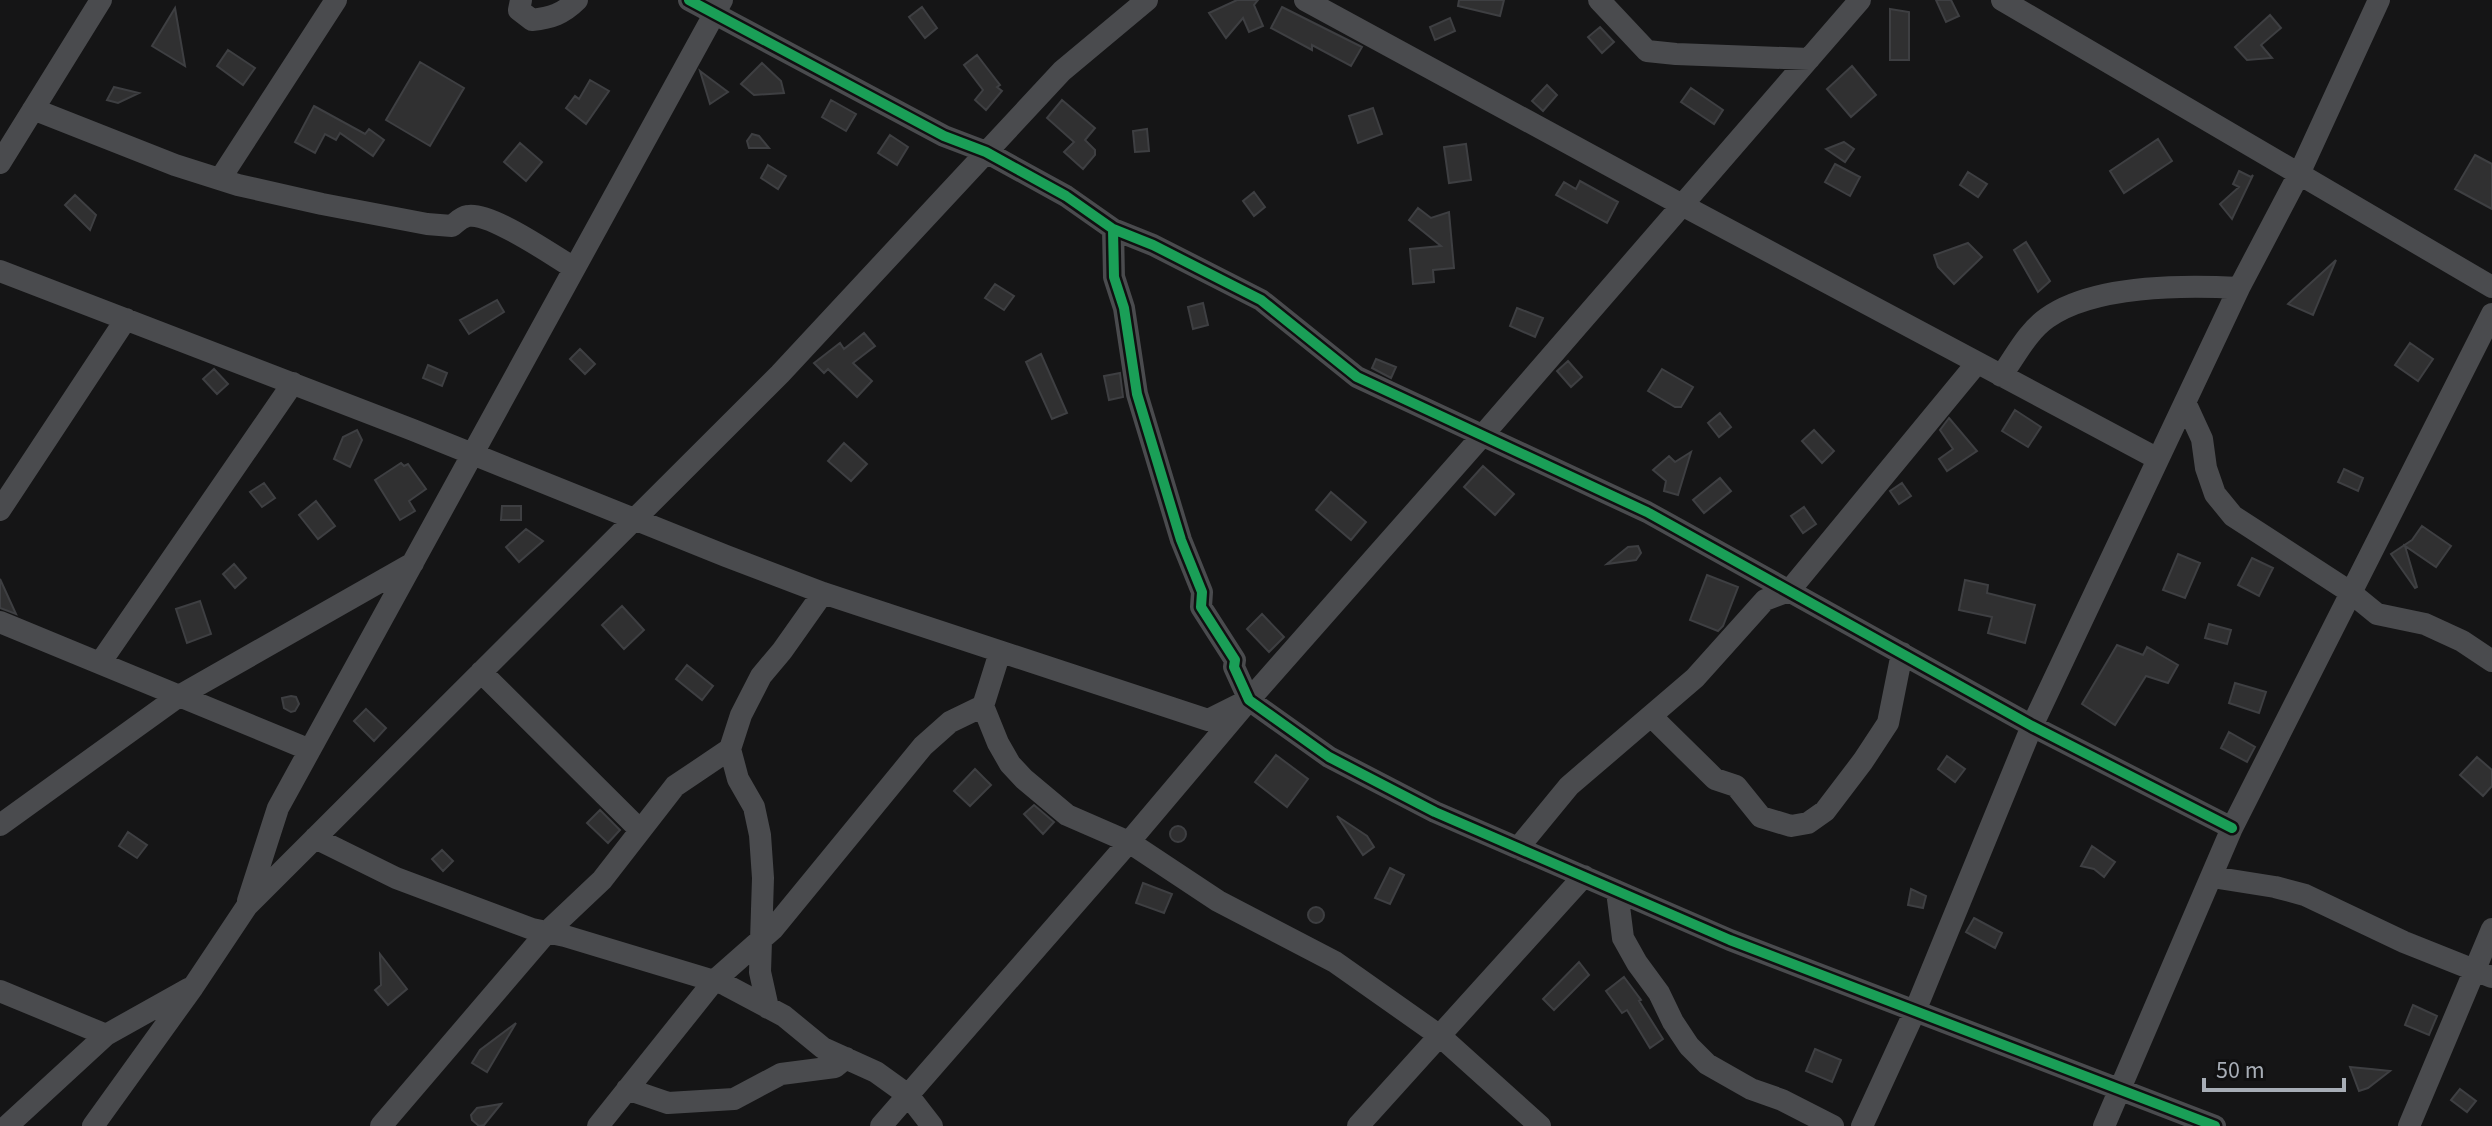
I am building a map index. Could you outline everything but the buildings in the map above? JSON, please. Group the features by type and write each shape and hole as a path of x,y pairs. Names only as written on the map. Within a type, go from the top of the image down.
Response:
{"street":[{"path":"0,163 101,0"},
{"path":"220,179 336,0"},
{"path":"521,0 519,10 532,20 565,12 577,0"},
{"path":"689,0 719,7 944,136 986,152 1066,196 1113,229 1153,245 1261,300 1357,377 1647,512 2032,726 2232,828"},
{"path":"93,1126 247,906 780,374 1062,71 1147,0"},
{"path":"1305,0 2158,459"},
{"path":"1599,0 1647,51 1809,59"},
{"path":"881,1126 1860,0"},
{"path":"2002,0 2492,287"},
{"path":"1862,1126 1915,1011 2032,726 2239,288 2299,174 2379,0"},
{"path":"247,906 278,808 719,7"},
{"path":"33,109 175,165 322,204 452,226 464,216 478,216 494,221 574,268"},
{"path":"1113,229 1114,277 1124,308 1137,394 1181,540 1202,592 1201,607 1235,660 1234,667 1249,700 1329,757 1435,812 1730,940 2215,1126"},
{"path":"0,271 293,383 823,593 1208,720 1249,700"},
{"path":"2001,376 2031,334 2046,319 2071,305 2137,291 2194,286 2239,288"},
{"path":"2104,1126 2232,828 2492,314"},
{"path":"0,510 126,319"},
{"path":"1518,848 1569,786 1695,678 1765,600 1789,591 1977,363"},
{"path":"100,663 293,383"},
{"path":"2185,402 2202,439 2206,468 2215,494 2233,516 2350,592 2377,614 2425,624 2462,641 2492,661"},
{"path":"0,825 179,696 413,563"},
{"path":"768,1008 760,972 763,878 760,835 754,807 738,779 730,749 741,715 761,676 823,593"},
{"path":"0,622 310,750"},
{"path":"1000,652 983,706 998,743 1010,764 1024,779 1067,815 1129,842 1218,901 1335,962 1440,1036 1540,1126"},
{"path":"1651,716 1715,779 1736,786 1761,817 1791,826 1808,823 1825,811 1888,723 1902,653"},
{"path":"481,672 640,830"},
{"path":"598,1126 714,981 790,909 923,746 950,722 983,706"},
{"path":"381,1126 547,932 602,880 675,786 730,749"},
{"path":"315,838 408,883 532,929 724,984 784,1016 823,1048 876,1072 908,1095 932,1126"},
{"path":"1358,1126 1584,876"},
{"path":"2212,877 2305,895 2404,942 2484,973"},
{"path":"1617,891 1623,938 1689,1046 1707,1064 1751,1089 1782,1100 1833,1126"},
{"path":"2409,1126 2484,973 2492,929"},
{"path":"7,1126 106,1035 193,987"},
{"path":"0,991 106,1035"},
{"path":"627,1089 668,1103 734,1099 781,1074 835,1067 846,1058"}],"cycle path":[{"path":"689,0 944,136 986,152 1066,196 1113,229 1153,245 1261,300 1357,377 1647,512 2032,726 2232,828"},
{"path":"1113,229 1114,277 1124,308 1137,394 1181,540 1202,592 1201,607 1235,660 1234,667 1249,700 1329,757 1435,812 1730,940 2215,1126"}]}
